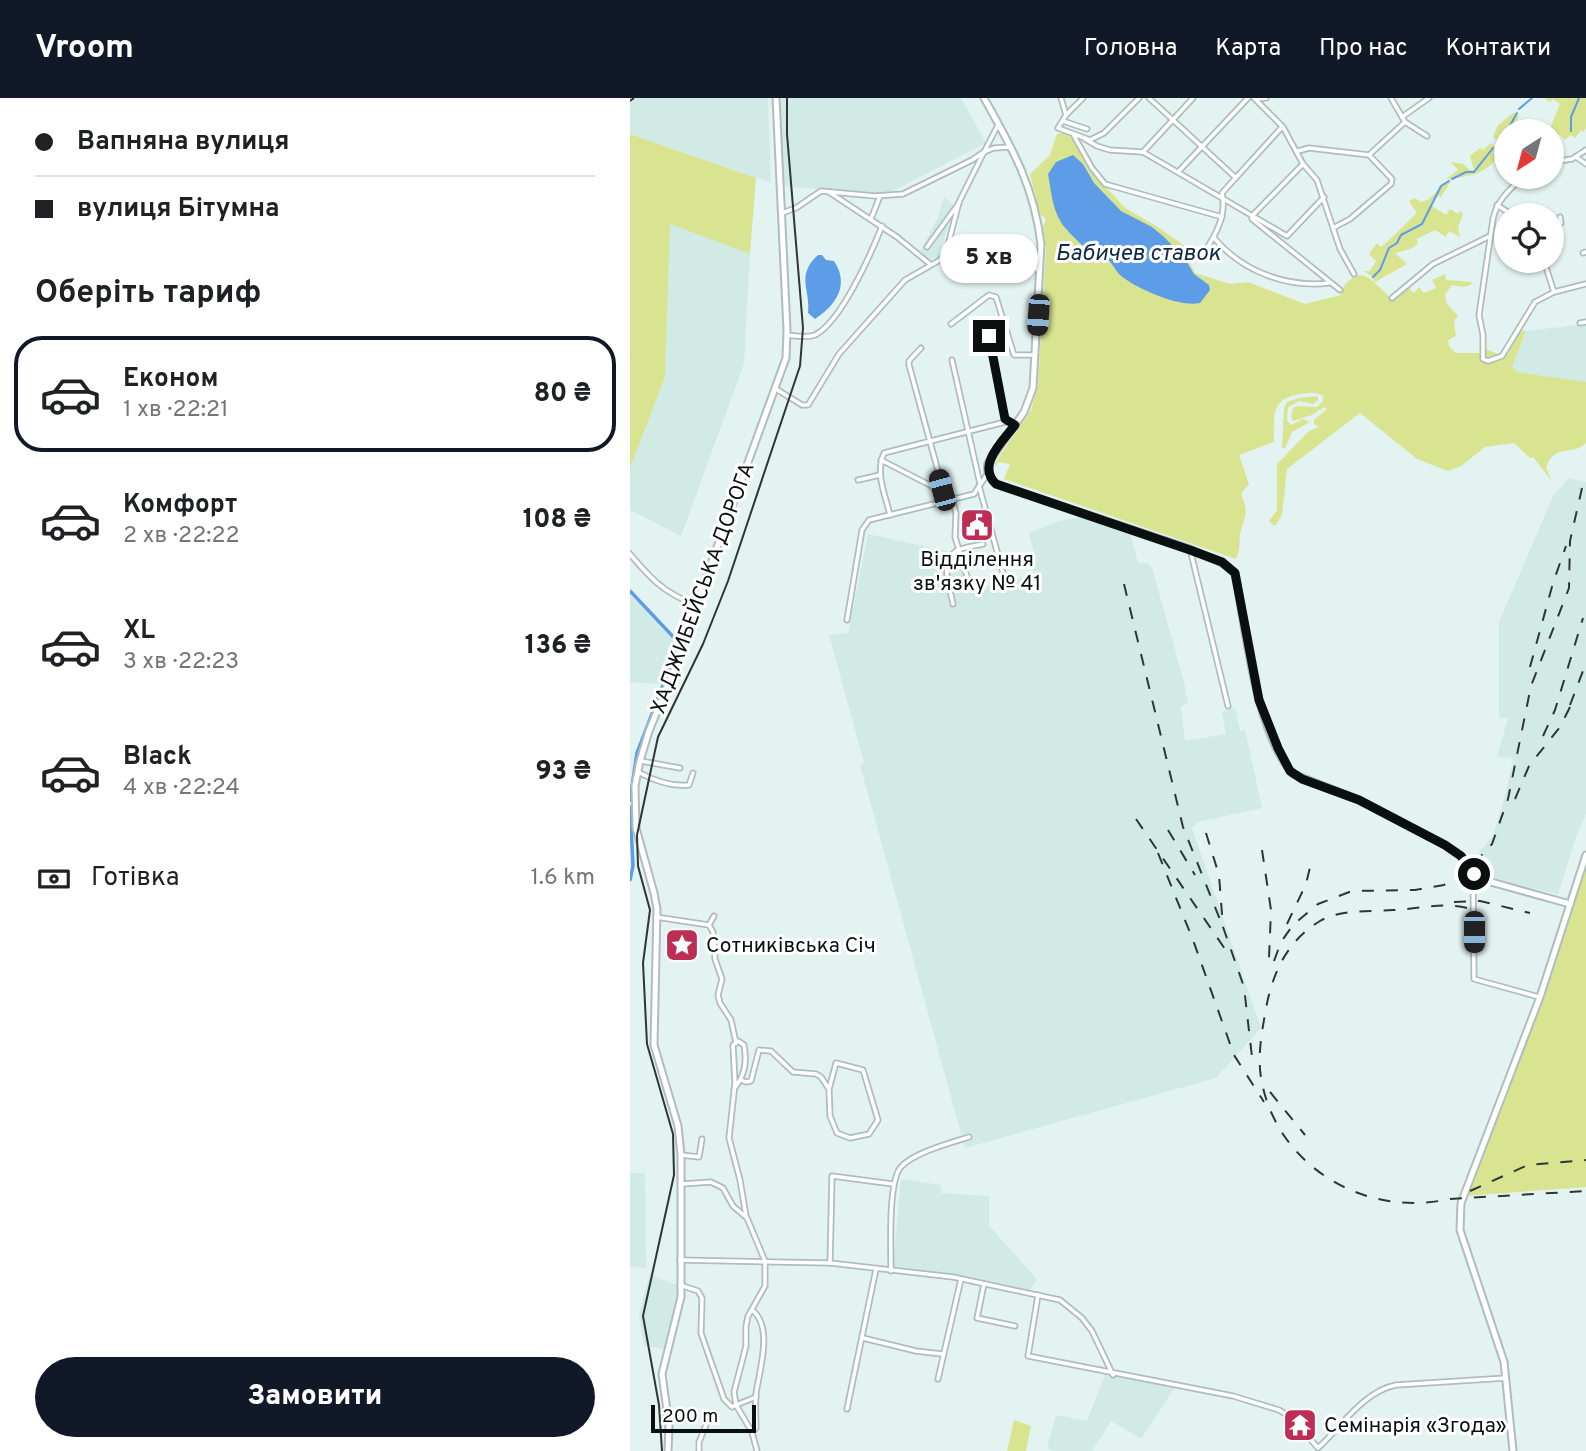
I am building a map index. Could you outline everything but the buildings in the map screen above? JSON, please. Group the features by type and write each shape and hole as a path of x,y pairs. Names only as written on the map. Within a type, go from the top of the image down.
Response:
{"street":[{"name":"ХАДЖИБЕЙСЬКА ДОРОГА","path":"668,1451 669,1425 662,1374 680,1310 681,1155 678,1126 654,1045 656,917 654,893 636,828 638,772 649,731 683,648 696,605 786,358 776,98"},
{"path":"847,620 862,530 869,520 974,494 988,473 992,456 1012,423 1024,412 1033,388 1041,244 1038,221 1024,171 984,98"},
{"path":"1061,98 1066,115"},
{"path":"1083,98 1066,115 1058,128 1110,150 1143,152 1287,236 1324,197"},
{"path":"1085,139 1090,140 1104,133 1139,98"},
{"path":"1149,98 1236,178"},
{"path":"1143,152 1193,98"},
{"path":"1178,172 1248,98"},
{"path":"1255,99 1267,98 1266,107"},
{"path":"1391,98 1404,119 1427,136"},
{"path":"1369,155 1429,98"},
{"path":"1255,99 1266,107 1283,127 1303,164 1317,180 1340,249 1353,274"},
{"path":"1063,121 1087,129"},
{"path":"776,389 802,405 808,405 839,354 905,280 940,260 946,253 959,202 999,124"},
{"path":"1204,253 1214,238 1225,206 1222,193 1283,127"},
{"path":"1074,135 1092,168 1105,184 1222,216"},
{"path":"782,213 796,208 818,192 880,196 903,194 984,152 994,148 1011,147"},
{"path":"1298,151 1309,148 1369,155 1393,181 1350,219 1335,228"},
{"path":"1564,160 1576,157 1586,150"},
{"path":"1576,157 1586,164"},
{"path":"1252,216 1303,164"},
{"path":"1499,203 1512,189"},
{"path":"827,191 882,226 930,264"},
{"path":"871,219 880,196"},
{"path":"927,247 959,202"},
{"path":"1252,216 1255,223 1340,290"},
{"path":"1494,218 1479,315 1483,335 1483,359 1488,361 1502,356 1535,302 1554,292 1586,284"},
{"path":"787,335 813,336 831,322 844,306 882,226"},
{"path":"1392,298 1433,264 1490,236"},
{"path":"1214,238 1246,266 1262,274 1312,285 1329,283"},
{"path":"976,254 1003,246 1016,249 1040,272"},
{"path":"1548,273 1554,292"},
{"path":"951,324 989,295 996,297 1014,355 1035,355"},
{"path":"1580,323 1586,322"},
{"path":"989,336 1005,419 1012,423"},
{"path":"921,348 909,361 909,365 946,500"},
{"path":"951,360 1006,584"},
{"path":"890,515 880,475 884,453 1012,423"},
{"path":"881,460 954,498 955,537 969,583"},
{"path":"988,473 996,484 1222,562 1235,573 1259,700 1290,771 1302,779 1359,800 1445,845 1461,856 1474,874 1488,882 1570,904"},
{"path":"858,480 880,475"},
{"path":"954,604 947,567 954,552 983,544"},
{"path":"1190,550 1228,706"},
{"path":"630,554 662,589 696,605"},
{"path":"640,761 680,768"},
{"path":"638,772 682,786 689,785 692,773"},
{"path":"1514,1451 1504,1362 1464,1244 1459,1219 1464,1193 1540,997 1586,855"},
{"path":"1474,874 1474,979 1540,997"},
{"path":"709,925 713,916"},
{"path":"656,917 709,925"},
{"path":"709,925 713,932 715,959 722,979 718,995 731,1020 736,1043 733,1045 734,1089 729,1138 747,1218 765,1261 765,1286 746,1326 747,1346 734,1392 736,1405 752,1433 757,1451"},
{"path":"734,1089 741,1080 746,1059 744,1045 738,1041 736,1043"},
{"path":"741,1080 751,1081 759,1050 771,1051 793,1072 821,1077 829,1088 830,1116 837,1133 850,1138 869,1134 878,1120 863,1070 836,1063 829,1088"},
{"path":"891,1270 893,1184 900,1167 917,1156 969,1138"},
{"path":"681,1155 699,1157 702,1139"},
{"path":"830,1263 832,1176 893,1184"},
{"path":"680,1184 717,1184 723,1188 733,1206 747,1218"},
{"path":"681,1260 830,1263 961,1279 1060,1300 1082,1318 1092,1331 1113,1375"},
{"path":"847,1409 876,1269"},
{"path":"937,1379 961,1279"},
{"path":"984,1284 977,1318 1015,1326"},
{"path":"680,1285 698,1291 702,1298 700,1326 703,1342 720,1381 724,1399 732,1407 756,1397"},
{"path":"1038,1295 1028,1356 1224,1395 1279,1410 1288,1414 1316,1449 1383,1388 1506,1378"},
{"path":"752,1310 760,1317 764,1352 756,1397 757,1428 752,1433"},
{"path":"863,1338 916,1351 942,1354"},
{"path":"699,1451 699,1442 706,1425"}],"shaded area":[{"path":"630,98 768,98 771,183 630,134"},
{"path":"777,98 961,98 986,143 885,195 782,186"},
{"path":"944,197 954,206 939,257 931,259 920,252 938,217"},
{"path":"669,223 750,254 744,364 681,536 630,510 630,468 665,377"},
{"path":"1586,324 1586,382 1518,372 1512,367 1526,331"},
{"path":"1569,478 1586,482 1586,814 1558,894 1484,877 1471,863 1493,835 1513,758 1497,757 1508,718 1499,718 1499,622 1553,496"},
{"path":"1085,516 1130,533 1138,563 1148,564 1152,568 1184,682 1188,704 1181,706 1185,741 1226,734 1222,711 1235,708 1240,731 1245,730 1262,808 1198,822 1192,828 1261,1028 1216,1078 965,1148 860,765 864,763 829,635 848,633 868,534 960,554 971,590 1028,576 1030,587 1036,585 1031,563 1036,560 1029,535 1031,532 1056,522"},
{"path":"630,595 675,642 661,684 630,682"},
{"path":"630,1173 645,1173 646,1268 630,1266"},
{"path":"901,1179 941,1185 941,1193 989,1196 989,1226 1037,1279 1030,1291 962,1277 893,1269"},
{"path":"650,1274 678,1286 677,1306 666,1349 644,1346 639,1314"},
{"path":"1105,1375 1176,1386 1141,1439 1111,1421 1092,1451 1053,1451 1047,1448 1056,1415 1087,1421"}],"green space":[{"path":"1544,98 1586,98 1586,128 1583,132 1581,130 1575,138 1571,135 1565,140 1564,119 1554,119 1560,104 1553,99 1550,102"},
{"path":"1513,113 1517,113 1519,117 1518,119 1506,119"},
{"path":"1066,133 1077,145 1086,165 1125,208 1186,247 1186,255 1195,273 1230,284 1248,282 1305,304 1341,295 1346,283 1361,275 1367,277 1393,300 1409,288 1414,293 1419,287 1424,293 1436,288 1432,280 1445,274 1446,280 1472,282 1464,287 1452,285 1445,294 1447,304 1458,316 1454,321 1456,336 1448,340 1449,346 1456,353 1482,353 1486,349 1505,357 1522,330 1526,331 1512,367 1518,372 1586,382 1586,443 1575,449 1559,452 1550,459 1546,467 1551,480 1533,457 1530,458 1514,443 1485,447 1461,466 1448,471 1417,459 1360,413 1287,469 1282,515 1276,525 1273,525 1269,521 1277,510 1277,464 1309,431 1319,427 1314,424 1314,420 1327,409 1324,407 1312,415 1293,421 1293,408 1317,407 1323,401 1323,396 1310,393 1291,396 1279,404 1276,410 1274,442 1239,455 1249,484 1241,494 1246,511 1236,559 1004,479 1010,464 998,462 995,467 995,463 1031,410 1038,384 1046,249 1043,227 1046,219 1040,214 1030,174 1050,155 1057,134"},
{"path":"630,134 756,178 750,254 670,224 665,377 630,468"},
{"path":"1491,143 1494,146 1494,160 1485,169 1478,173 1446,179 1458,170 1451,162 1474,170 1470,156 1480,148 1483,150"},
{"path":"1451,181 1440,198 1439,195 1433,201 1432,206 1446,215 1450,209 1458,214 1460,211 1463,213 1458,228 1460,237 1449,231 1446,237 1435,230 1417,239 1418,244 1395,253 1407,264 1375,282 1364,271 1370,271 1376,261 1369,254 1377,243 1381,247 1417,213 1409,201 1415,198 1421,202 1429,199 1440,185"},
{"path":"1318,396 1318,400 1313,404 1299,401 1288,407 1287,421 1291,425 1303,419 1310,422 1292,432 1285,448 1282,448 1284,408 1287,402"},
{"path":"1586,858 1586,1187 1464,1196 1531,1021"},
{"path":"1014,1420 1031,1426 1026,1451 1007,1451"}],"water":[{"name":"Бабичев ставок","path":"1073,155 1083,164 1094,183 1121,211 1152,227 1163,236 1184,257 1194,274 1209,285 1210,290 1200,303 1181,303 1136,286 1120,275 1104,256 1088,250 1066,229 1052,199 1048,174 1056,162"},
{"path":"818,255 834,261 839,270 841,286 834,301 815,319 808,313 806,277 807,270"}],"waterway":[{"path":"1519,109 1532,98"},
{"path":"1571,131 1571,117 1579,98"},
{"path":"1514,119 1517,113"},
{"path":"1452,179 1466,172 1474,172 1493,148"},
{"path":"1373,277 1380,270 1389,248 1397,243 1401,235 1422,224 1441,186 1449,181"},
{"path":"630,591 679,643 637,753 630,800"},
{"path":"630,807 633,866 630,880"}],"tram line":[{"path":"662,1451 659,1405 643,1316 674,1175 673,1134 647,1044 643,963 650,910 638,866 637,835 658,737 703,644 728,581 800,366 803,328 787,134 787,98"}],"railway":[{"path":"630,101 634,98"},
{"path":"1274,961 1281,942 1293,925 1318,904 1352,891 1415,890 1444,885 1470,868 1492,844 1508,799 1531,686 1569,588 1570,541 1582,488"},
{"path":"1530,667 1566,546"},
{"path":"1124,584 1183,827 1223,927"},
{"path":"1543,736 1555,710 1583,618"},
{"path":"1570,705 1586,663"},
{"path":"1515,799 1529,766 1560,727 1574,699"},
{"path":"1136,819 1225,949"},
{"path":"1168,830 1195,875"},
{"path":"1206,833 1219,875 1223,927 1244,987 1252,1057"},
{"path":"1262,850 1271,910 1269,958"},
{"path":"1158,853 1193,940 1234,1055 1264,1102"},
{"path":"1287,924 1306,884 1312,859"},
{"path":"1454,902 1480,901 1530,913"},
{"path":"1467,908 1440,906 1346,913 1320,921 1297,939 1282,962 1271,987 1262,1031 1262,1083 1272,1113 1287,1140 1307,1162 1331,1180 1358,1193 1388,1201 1418,1203 1586,1191"},
{"path":"1270,1092 1305,1135"},
{"path":"1470,1191 1528,1165 1586,1160"}],"place":[{"name":"Відділення зв'язку № 41","path":"977,525"},
{"name":"Сотниківська Січ","path":"682,945"},
{"name":"Семінарія «Згода»","path":"1300,1425"}],"route":[{"path":"989,336 1005,419 1015,425 988,463 988,473 992,481 1229,566 1235,573 1257,692 1264,715 1290,771 1302,779 1359,800 1454,850 1474,874"}]}
